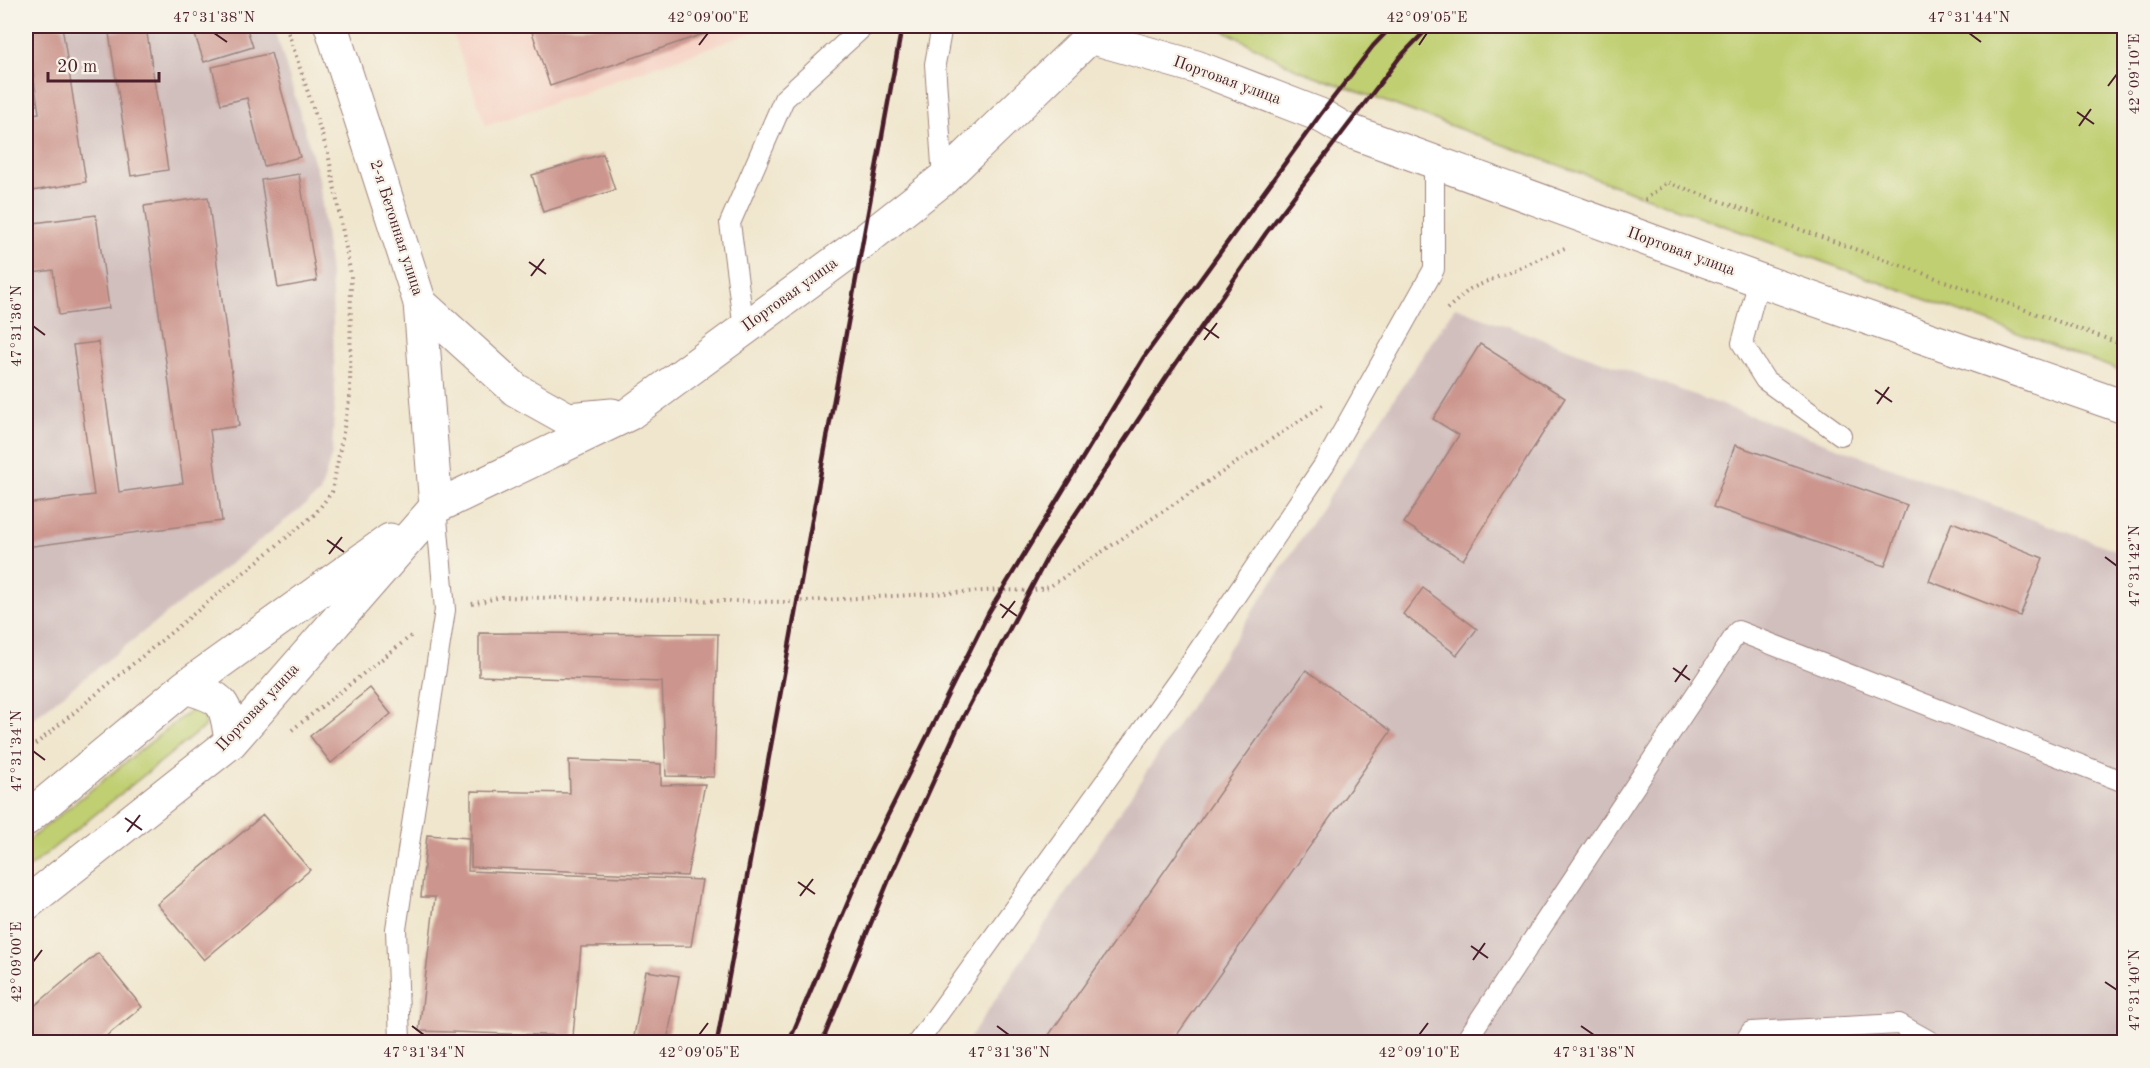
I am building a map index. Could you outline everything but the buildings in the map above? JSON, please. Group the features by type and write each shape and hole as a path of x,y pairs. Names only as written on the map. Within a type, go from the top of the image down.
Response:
{"street":[{"name":"2-я Бетонная улица","path":"331,26 420,303 436,507"},
{"name":"Портовая улица","path":"26,819 185,687 436,507 629,414 944,179 1090,37 1196,67 1320,115 1344,129 1612,227 2124,406"},
{"path":"420,303 516,390 568,419 629,414"},
{"name":"Портовая улица","path":"26,904 231,741 436,507"},
{"path":"185,687 212,694 227,711 231,741"}],"lane":[{"path":"744,329 730,223 784,99 864,26"},
{"path":"942,26 935,64 944,179"},
{"path":"918,1042 1180,678 1324,465 1434,269 1434,161"},
{"path":"1759,280 1742,343 1765,380 1840,435"},
{"path":"400,1042 396,929 445,610 436,507"},
{"path":"1465,1042 1738,631 2124,782"},
{"path":"1745,1042 1751,1032 1899,1024 1931,1042"}],"path":[{"path":"26,752 315,514 332,492 350,395 351,275 328,153 286,26"},
{"path":"1445,311 1470,289 1612,227 1667,182 2124,345"},
{"path":"286,734 445,610 501,597 787,602 1002,590 1029,591 1049,587 1328,401"}],"shaded area":[{"path":"26,26 274,26 319,178 332,292 335,393 332,453 320,493 26,724"},
{"path":"450,26 771,26 486,126"},
{"path":"1455,307 2124,553 2124,1042 967,1042"}],"green space":[{"path":"1219,26 2124,26 2124,372 1296,69"},
{"path":"192,709 206,713 204,727 26,870 26,842"}],"railway":[{"path":"717,1042 902,26"},
{"path":"789,1042 867,857 989,612 1144,357 1320,115 1373,46 1392,26"},
{"path":"822,1042 890,877 958,727 1049,554 1266,233 1400,57 1430,26"}]}
